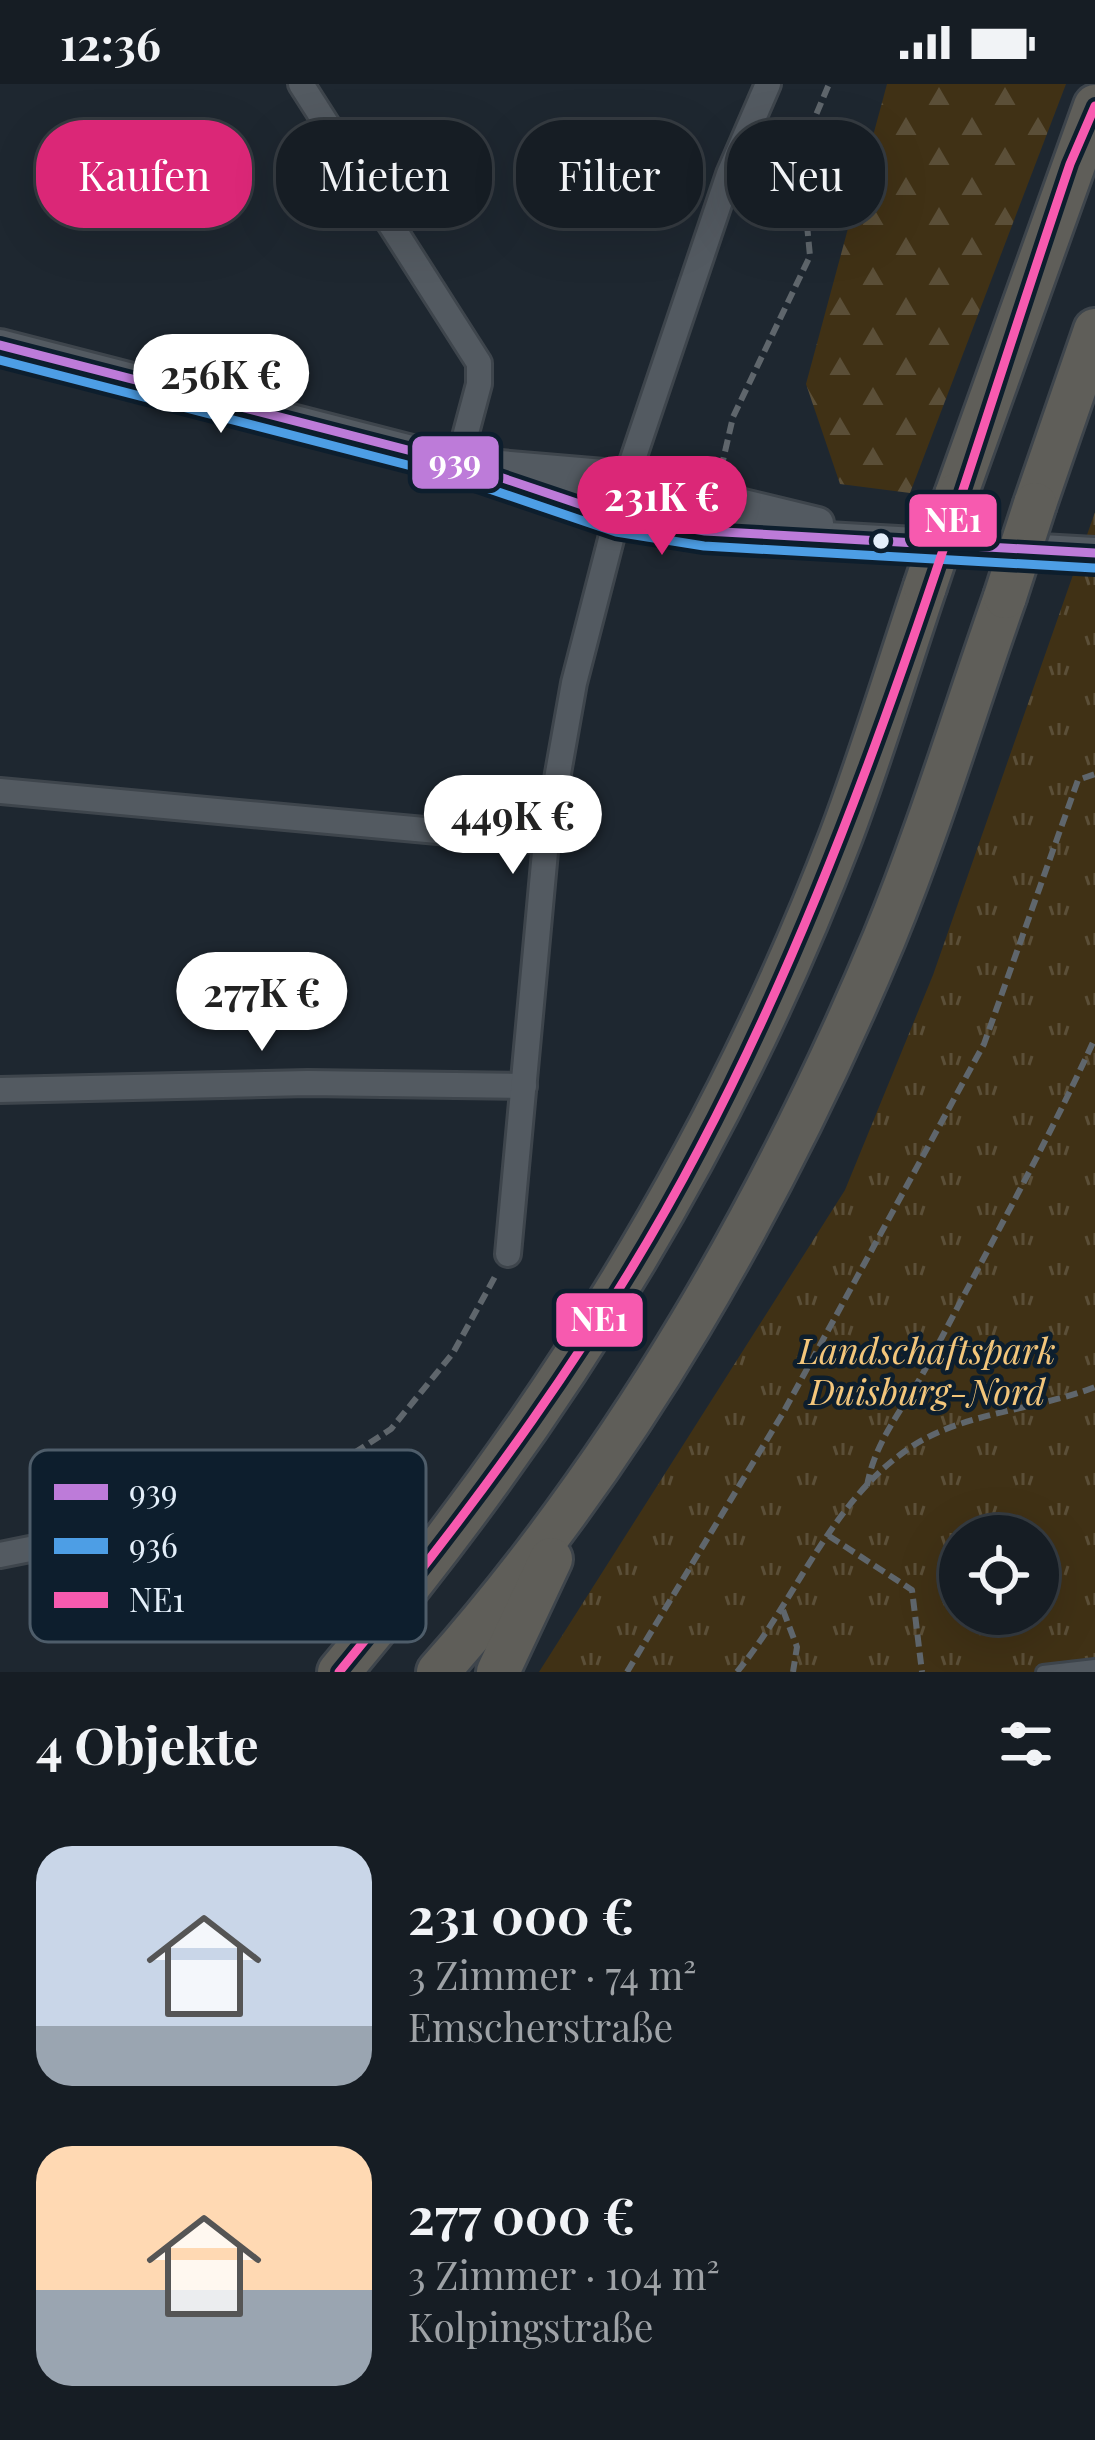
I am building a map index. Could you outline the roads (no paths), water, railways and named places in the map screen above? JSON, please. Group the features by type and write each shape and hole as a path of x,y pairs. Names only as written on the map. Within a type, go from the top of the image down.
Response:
{"highway":[{"path":"426,1569 541,1413 645,1246 739,1070 841,837 956,495 1095,106"},
{"path":"438,1672 589,1476 702,1304 784,1157 885,937 1095,330"},
{"path":"498,1672 589,1476"},
{"path":"339,1672 364,1642"}],"street":[{"path":"301,84 478,363 479,384 458,463"},
{"path":"508,1255 546,841 574,682 627,477 729,174 768,84"},
{"path":"0,345 458,463 618,518 705,531 1095,553"},
{"path":"458,463 627,477 890,542"},
{"path":"0,791 546,841"},
{"path":"0,1090 308,1082 524,1085"},
{"path":"0,1555 30,1549"}],"lane":[{"path":"1042,1672 1095,1666"}],"park label":[{"name":"Landschaftspark Duisburg-Nord","path":"927,1372"}]}
